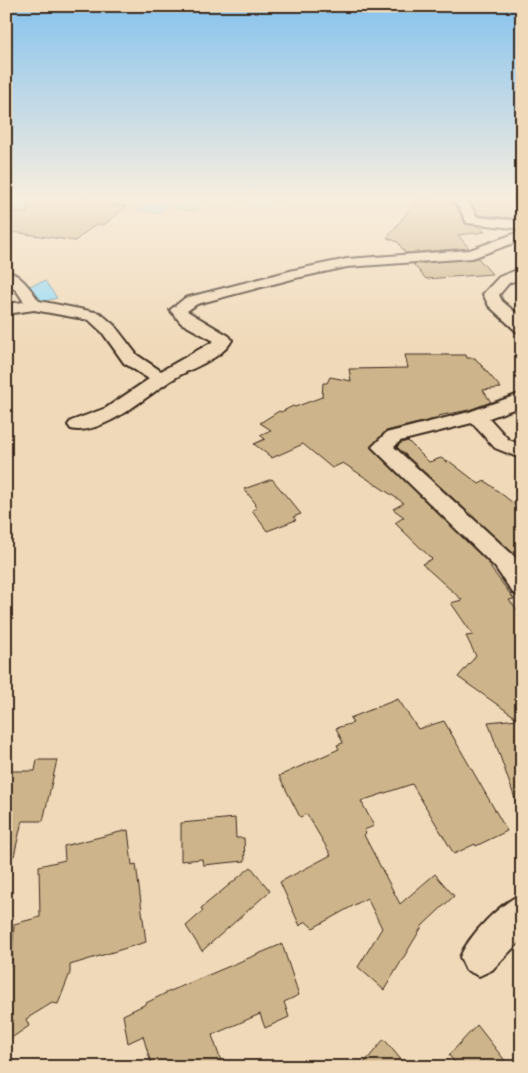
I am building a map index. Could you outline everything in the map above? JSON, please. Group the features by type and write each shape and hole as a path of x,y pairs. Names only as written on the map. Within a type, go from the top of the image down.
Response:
{"street":[{"path":"78,425 98,420 117,411 162,378 220,346 223,340 217,332 181,316 178,310 191,301 294,274 346,263 472,254 490,247"},
{"path":"6,272 21,287 34,305"},
{"path":"522,272 504,280 491,294 495,303 522,327"},
{"path":"6,309 34,305 94,316 103,322 128,356 141,368 162,378"},
{"path":"522,399 476,416 393,438 382,447 504,561 522,586"},
{"path":"476,416 502,444 522,453"},
{"path":"479,957 522,912"}],"water":[{"path":"45,281 57,298 40,302 29,286"}],"building":[{"path":"401,247 469,248 405,253"},
{"path":"478,258 492,274 426,279 413,264"},
{"path":"405,355 466,355 467,358 475,358 501,388 483,390 491,402 469,410 438,416 439,418 386,431 370,447 493,567 490,567 514,599 509,600 522,615 522,809 519,810 488,722 518,719 458,677 476,656 466,636 473,635 451,603 462,600 422,564 432,559 395,523 404,517 393,509 404,503 343,463 332,468 303,444 272,458 254,444 265,439 260,435 271,430 260,423 279,411 281,412 293,406 295,407 322,397 323,383 327,383 330,377 351,381 349,369 408,368"},
{"path":"408,441 429,462 441,458 447,462 449,461 479,484 485,481 522,510 522,553 515,555 397,447 401,443"},
{"path":"272,479 301,514 293,517 296,520 267,531 252,510 257,508 254,505 256,504 244,489"},
{"path":"398,699 418,729 444,721 507,831 454,854 412,784 361,801 374,826 364,830 366,833 364,835 400,904 435,874 454,896 423,925 384,990 358,967 382,928 367,898 313,928 305,921 300,926 280,882 331,855 307,814 300,817 279,776 339,749 337,745 343,743 336,728 353,723 350,718"},
{"path":"37,760 57,760 43,821 22,821 14,856 6,856 6,771 35,771"},
{"path":"235,818 236,838 244,838 245,861 203,865 202,859 181,861 181,823"},
{"path":"128,830 132,865 136,864 146,942 70,965 70,973 58,1004 52,1003 26,1019 29,1026 10,1039 6,1024 6,968 12,965 14,924 40,917 39,866 65,860 64,846"},
{"path":"251,867 270,891 202,951 186,926 203,911 201,908"},
{"path":"282,944 299,995 284,1002 289,1017 265,1028 260,1014 212,1035 223,1067 152,1067 143,1036 128,1043 123,1015 168,992"},
{"path":"477,1025 510,1067 458,1067 449,1055"},
{"path":"384,1039 407,1067 361,1067"}]}
